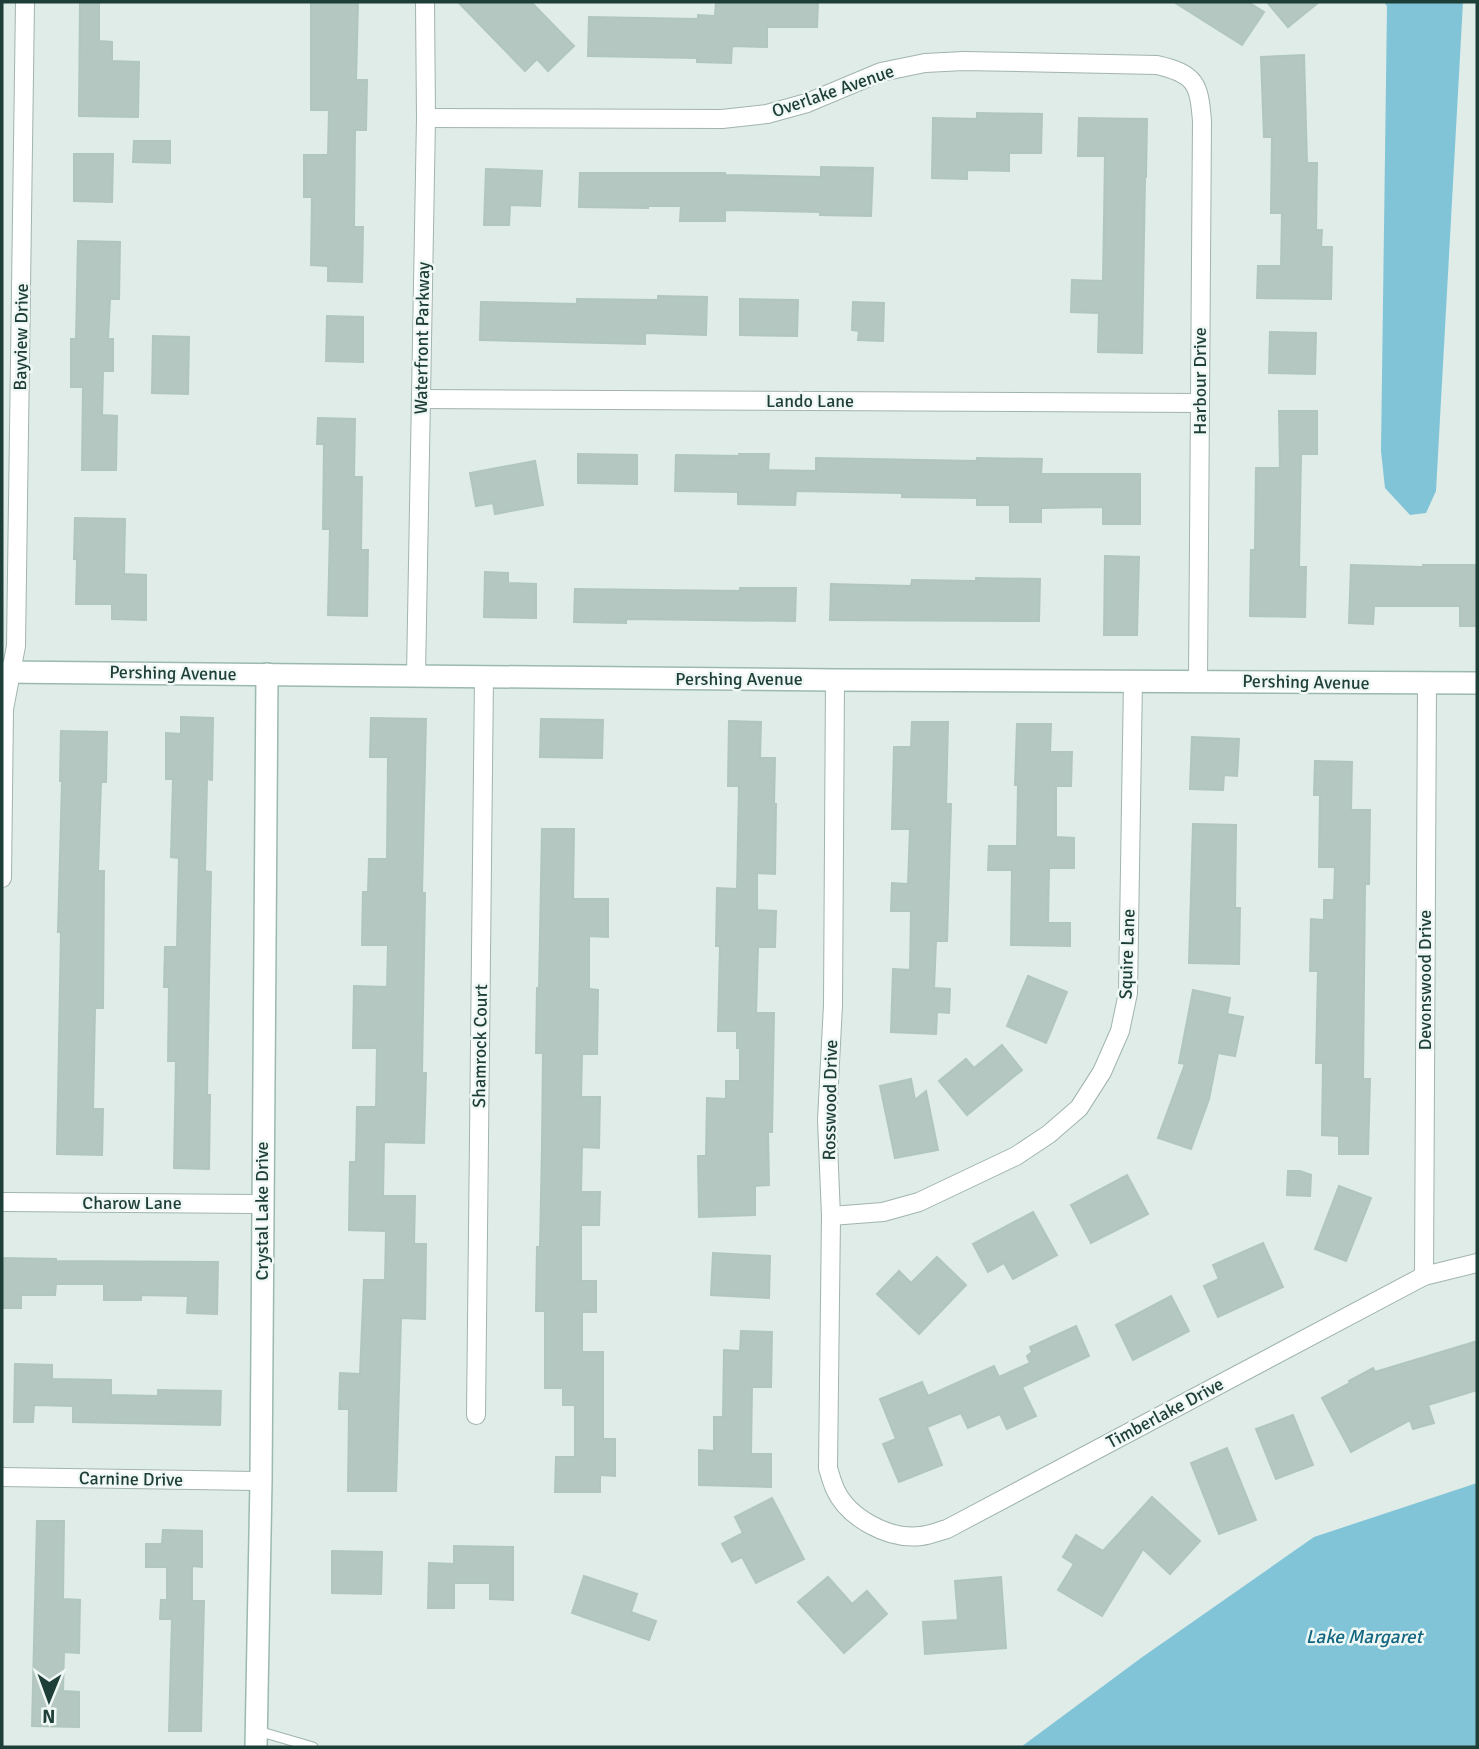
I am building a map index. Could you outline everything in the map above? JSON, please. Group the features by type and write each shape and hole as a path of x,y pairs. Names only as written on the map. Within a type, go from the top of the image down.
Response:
{"street":[{"name":"Bayview Drive","path":"2,878 6,672 16,646 25,2"},
{"name":"Waterfront Parkway","path":"416,675 426,118 425,2"},
{"name":"Overlake Avenue","path":"426,118 722,118 767,114 807,103 881,72 925,63 964,61 1157,65 1177,69 1194,81"},
{"name":"Harbour Drive","path":"1194,81 1200,100 1202,121 1198,681"},
{"name":"Lando Lane","path":"421,400 1199,403"},
{"name":"Pershing Avenue","path":"6,672 1477,683"},
{"name":"Crystal Lake Drive","path":"256,1739 261,1481 267,674"},
{"name":"Shamrock Court","path":"476,1415 484,677"},
{"name":"Rosswood Drive","path":"835,680 833,1005 827,1120 831,1216 828,1468 835,1491 853,1512"},
{"name":"Squire Lane","path":"831,1216 883,1212 919,1202 1016,1156 1049,1134 1079,1108 1102,1072 1120,1031 1128,993 1133,680"},
{"name":"Devonswood Drive","path":"1424,1276 1427,683"},
{"name":"Charow Lane","path":"2,1202 262,1204"},
{"name":"Timberlake Drive","path":"853,1512 876,1528 899,1536 922,1536 947,1529 1424,1276 1477,1263"},
{"name":"Carnine Drive","path":"2,1477 261,1481"}],"lane":[{"path":"256,1739 313,1747"}],"water":[{"path":"1384,2 1463,2 1436,491 1426,513 1410,515 1385,488 1381,451 1387,6"},
{"name":"Lake Margaret","path":"1477,1483 1477,1747 1021,1747 1141,1658 1314,1537"}],"building":[{"path":"80,2 99,2 99,41 112,42 112,61 139,62 138,117 79,116"},
{"path":"311,2 358,2 356,80 367,80 366,130 355,130 354,227 363,227 362,282 328,281 328,266 311,265 312,197 304,197 304,155 328,155 329,110 311,110"},
{"path":"458,2 531,2 574,46 548,71 537,59 525,71"},
{"path":"716,2 818,2 817,27 767,27 767,47 732,46 731,63 697,62 697,58 588,56 589,17 698,19 698,15 715,16"},
{"path":"1174,2 1248,2 1264,12 1242,45"},
{"path":"1267,2 1319,2 1288,27"},
{"path":"1304,55 1307,163 1317,163 1316,230 1322,230 1321,247 1332,247 1331,299 1257,298 1258,266 1281,266 1282,213 1271,213 1272,137 1264,137 1261,57"},
{"path":"977,113 1042,114 1041,153 1009,153 1009,171 967,170 967,179 932,178 933,118 977,119"},
{"path":"1079,118 1147,119 1142,353 1098,352 1099,313 1071,312 1072,280 1103,281 1105,156 1078,156"},
{"path":"134,141 170,141 170,163 133,162"},
{"path":"74,154 113,154 112,202 74,201"},
{"path":"821,167 873,168 871,216 725,210 725,221 680,221 681,206 579,207 580,173 725,173 821,177"},
{"path":"486,169 542,171 540,206 510,205 509,225 484,225"},
{"path":"78,241 120,242 119,299 110,299 108,339 113,339 113,371 103,371 102,415 117,416 116,470 82,470 83,387 71,387 71,339 76,339"},
{"path":"658,296 707,297 706,335 645,333 645,344 480,340 481,302 577,304 577,299 658,300"},
{"path":"740,299 798,300 797,336 740,335"},
{"path":"853,302 884,303 883,341 858,340 859,331 852,330"},
{"path":"327,316 363,317 363,362 326,361"},
{"path":"1270,332 1316,333 1315,374 1269,373"},
{"path":"153,336 189,337 188,394 152,393"},
{"path":"1279,411 1317,411 1317,454 1301,454 1299,567 1306,567 1305,617 1250,616 1251,550 1255,550 1256,468 1280,468"},
{"path":"318,418 355,419 354,477 362,477 361,550 368,550 367,616 328,615 330,529 323,529 324,444 317,444"},
{"path":"578,454 637,455 637,484 578,483"},
{"path":"769,454 768,470 816,471 816,458 977,461 977,458 1042,459 1041,474 1140,474 1140,524 1103,524 1103,507 1041,508 1041,522 1010,522 1010,505 977,505 977,498 796,491 795,505 738,504 738,492 675,491 676,455"},
{"path":"535,461 543,505 495,514 493,503 476,506 470,473"},
{"path":"75,518 125,519 124,574 146,575 146,620 112,619 112,604 76,604"},
{"path":"1105,556 1139,557 1137,635 1104,635"},
{"path":"1351,565 1475,565 1477,626 1460,626 1460,606 1374,606 1373,624 1349,623"},
{"path":"485,572 508,573 508,583 536,584 536,618 484,617"},
{"path":"976,578 1040,579 1039,621 830,620 831,584 911,586 912,580 976,581"},
{"path":"740,588 796,588 795,621 626,619 626,623 574,622 575,589 740,591"},
{"path":"181,717 213,718 212,780 207,779 205,871 211,872 207,1095 210,1095 209,1169 174,1168 176,1061 168,1061 169,987 164,987 165,947 177,947 179,858 171,857 173,779 166,779 166,733 181,734"},
{"path":"371,718 426,719 422,893 425,893 422,1073 426,1073 424,1143 384,1142 383,1196 415,1196 414,1244 426,1244 425,1319 401,1318 396,1491 348,1491 349,1409 339,1409 340,1373 360,1374 364,1280 385,1280 386,1231 349,1230 350,1162 356,1162 357,1107 376,1107 377,1048 353,1048 354,986 387,987 388,945 362,945 363,892 368,892 369,859 387,859 388,757 370,757"},
{"path":"541,719 603,720 602,758 540,757"},
{"path":"729,721 761,722 760,758 775,758 775,874 757,873 757,910 776,911 775,947 758,947 756,1013 774,1013 772,1132 768,1132 769,1185 755,1186 755,1215 699,1217 698,1156 706,1156 707,1098 726,1099 726,1081 740,1081 737,1031 718,1031 720,946 716,946 717,888 737,889 739,786 728,786"},
{"path":"912,722 948,722 946,804 951,804 947,941 936,941 934,988 950,989 949,1013 937,1012 936,1034 891,1032 893,969 910,970 911,911 891,911 892,883 908,884 910,829 892,829 894,747 911,747"},
{"path":"1017,724 1051,724 1050,752 1072,752 1071,786 1056,786 1056,837 1074,838 1074,868 1049,868 1048,923 1070,923 1070,946 1011,945 1012,870 988,870 989,846 1017,846"},
{"path":"61,731 107,732 106,782 101,782 98,871 104,871 103,1008 95,1008 93,1109 103,1109 102,1155 57,1154"},
{"path":"1192,737 1239,739 1237,776 1224,775 1223,790 1190,789"},
{"path":"1315,761 1352,762 1351,810 1370,810 1369,884 1365,884 1363,1079 1370,1079 1368,1154 1339,1154 1339,1136 1322,1135 1323,1063 1316,1063 1318,971 1310,971 1311,919 1324,920 1324,900 1334,900 1335,867 1319,867 1320,795 1314,795"},
{"path":"1193,824 1236,825 1235,908 1240,908 1239,964 1189,963"},
{"path":"542,829 574,829 573,899 608,899 608,937 589,936 589,989 598,990 597,1054 582,1054 581,1097 600,1097 599,1148 582,1147 581,1192 600,1192 599,1225 581,1225 581,1281 596,1281 596,1312 582,1312 582,1352 603,1352 603,1439 615,1439 615,1476 600,1475 600,1492 555,1492 556,1457 575,1457 575,1405 563,1405 563,1388 545,1388 545,1311 536,1311 542,1146 543,1053 536,1053"},
{"path":"1028,976 1067,992 1046,1043 1007,1026"},
{"path":"1193,990 1230,998 1227,1014 1243,1017 1235,1056 1218,1053 1209,1099 1191,1149 1158,1138 1185,1064 1179,1063"},
{"path":"1002,1045 1022,1070 967,1115 939,1081 966,1059 974,1068"},
{"path":"911,1079 915,1100 926,1091 938,1150 895,1158 880,1086"},
{"path":"1288,1171 1311,1175 1310,1196 1287,1195"},
{"path":"1127,1175 1148,1214 1091,1243 1071,1205"},
{"path":"1339,1186 1371,1198 1346,1261 1315,1249"},
{"path":"1033,1212 1057,1255 1013,1279 1004,1263 988,1272 973,1244"},
{"path":"1263,1243 1283,1287 1218,1317 1204,1286 1219,1279 1213,1265"},
{"path":"713,1253 770,1256 769,1298 711,1295"},
{"path":"937,1257 966,1285 919,1334 877,1294 899,1271 911,1283"},
{"path":"2,1258 218,1262 217,1314 187,1313 188,1296 141,1295 141,1300 104,1300 104,1284 56,1284 55,1295 21,1295 21,1308 2,1308"},
{"path":"1171,1296 1189,1331 1133,1360 1116,1325"},
{"path":"1076,1326 1089,1356 1022,1387 1036,1416 1007,1429 1000,1414 968,1428 961,1413 927,1427 942,1465 899,1482 883,1444 896,1439 880,1399 922,1382 928,1396 994,1366 999,1377 1030,1363 1027,1356 1032,1352 1030,1347"},
{"path":"741,1331 772,1332 771,1387 752,1387 751,1454 771,1454 771,1487 699,1485 699,1450 714,1451 714,1417 723,1417 724,1350 740,1351"},
{"path":"1477,1341 1477,1390 1428,1405 1434,1423 1413,1429 1410,1420 1351,1452 1322,1398 1373,1368 1375,1372"},
{"path":"15,1364 52,1365 52,1379 111,1380 111,1395 158,1396 158,1390 221,1391 220,1425 73,1422 73,1406 34,1405 33,1422 14,1422"},
{"path":"1293,1415 1313,1465 1276,1479 1256,1429"},
{"path":"1227,1448 1256,1520 1219,1534 1191,1463"},
{"path":"1152,1497 1200,1541 1170,1574 1143,1549 1102,1616 1058,1590 1074,1564 1063,1557 1076,1535 1103,1551"},
{"path":"772,1498 804,1559 756,1583 742,1557 732,1562 722,1544 743,1533 735,1517"},
{"path":"37,1521 64,1521 63,1599 80,1600 79,1653 64,1652 63,1691 79,1692 79,1727 32,1726"},
{"path":"163,1530 202,1531 202,1567 192,1566 192,1601 204,1601 201,1731 169,1731 172,1619 160,1619 161,1600 167,1600 167,1567 146,1567 146,1544 162,1544"},
{"path":"454,1546 513,1547 513,1600 490,1599 490,1583 454,1583 454,1608 428,1608 429,1563 454,1564"},
{"path":"332,1551 382,1552 381,1594 332,1593"},
{"path":"584,1576 637,1594 631,1612 656,1621 649,1640 572,1613"},
{"path":"828,1577 852,1604 867,1591 887,1614 844,1653 798,1602"},
{"path":"1001,1577 1006,1648 925,1654 923,1622 958,1620 955,1581"}]}
